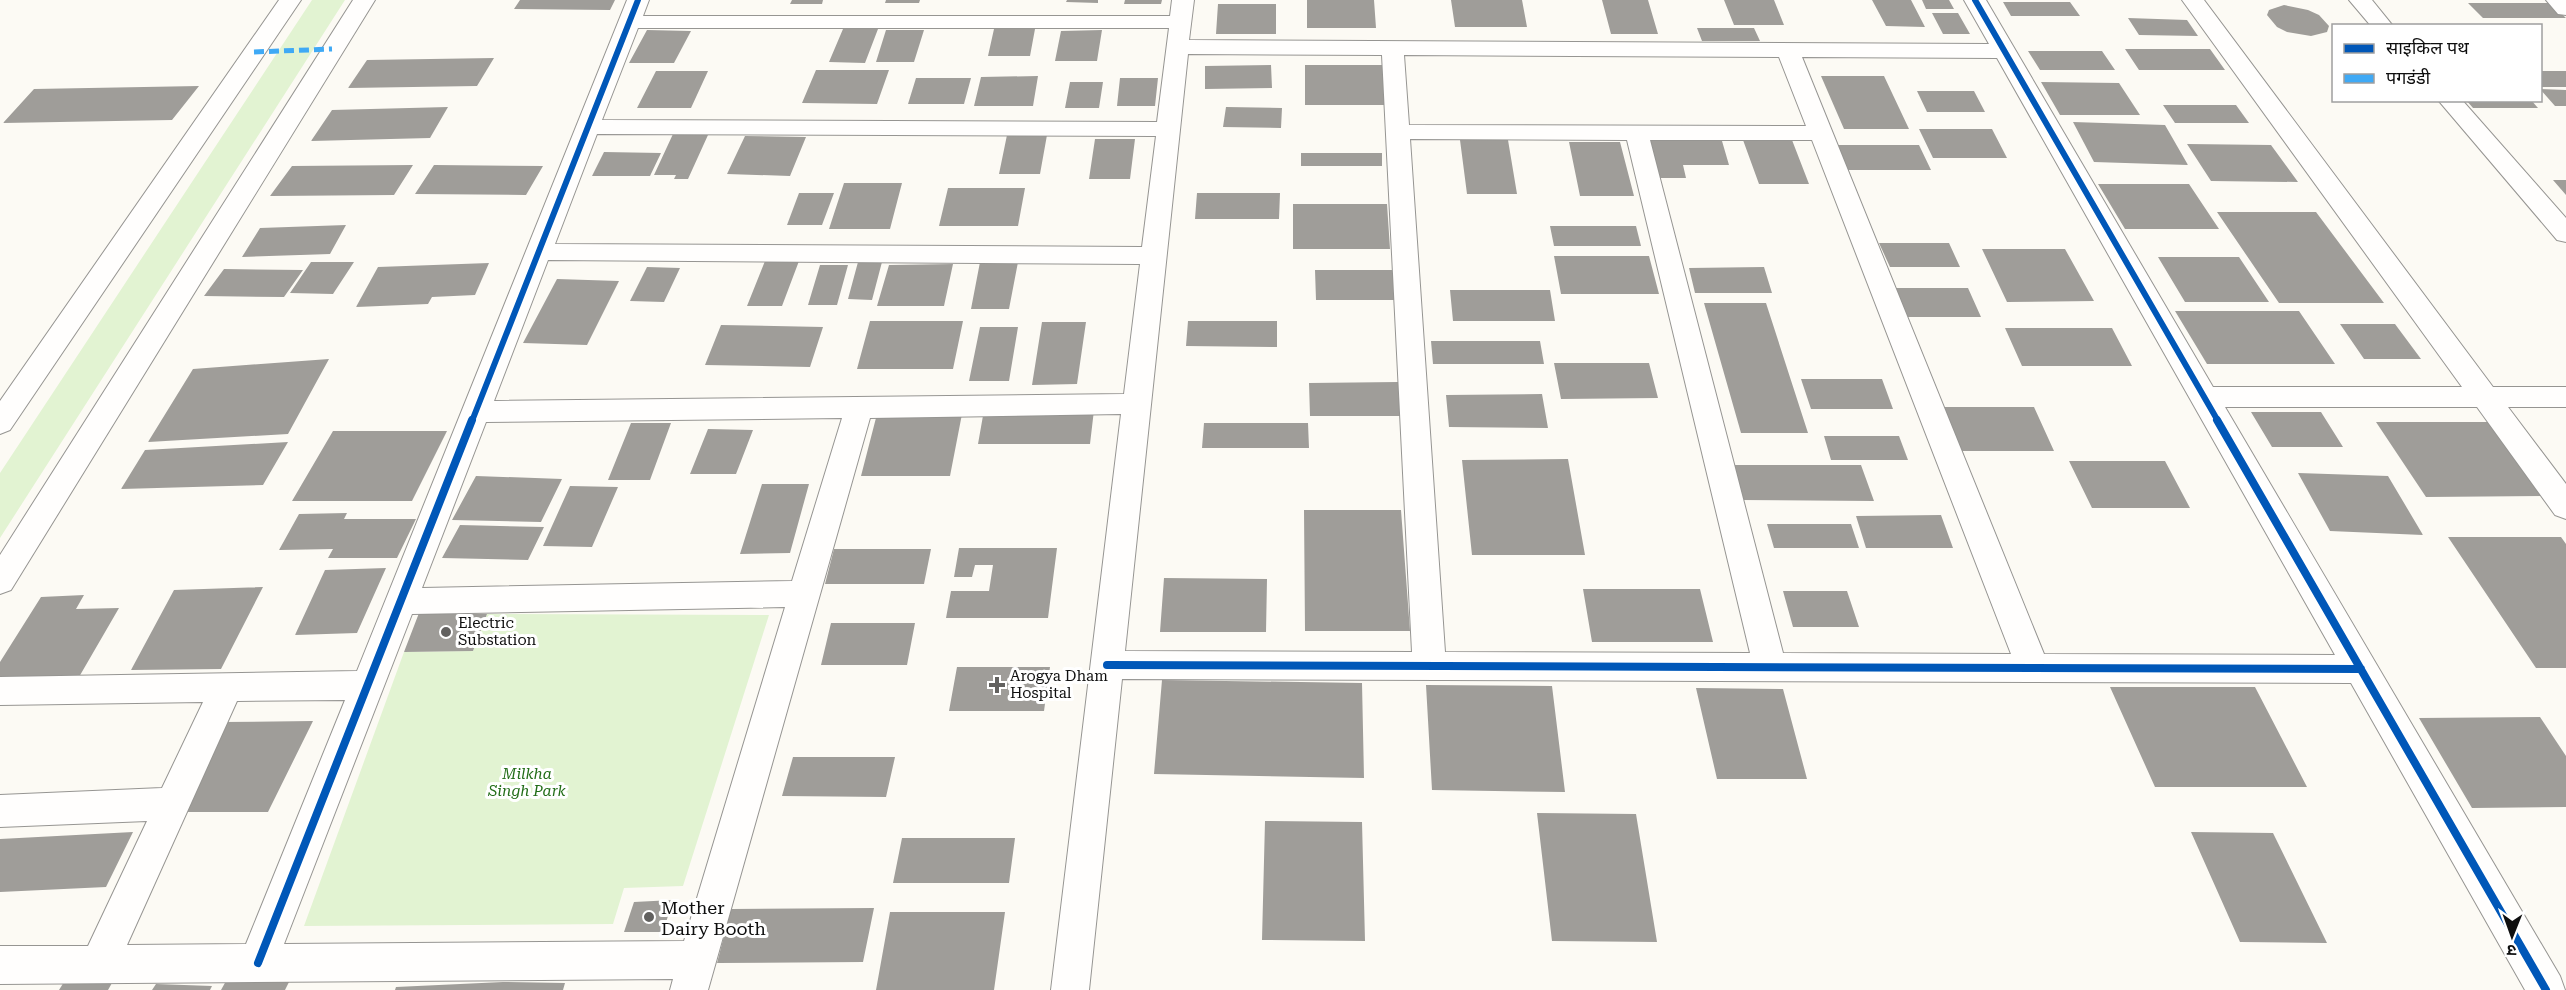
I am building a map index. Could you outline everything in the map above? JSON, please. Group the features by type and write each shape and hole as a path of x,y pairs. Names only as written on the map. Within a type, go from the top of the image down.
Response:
{"street":[{"path":"0,423 290,0"},
{"path":"0,582 364,0"},
{"path":"1975,0 2546,990"},
{"path":"2193,0 2566,507"},
{"path":"2360,0 2381,24"},
{"path":"2557,0 2566,9"},
{"path":"258,963 634,11 1180,23 1393,48 2005,51"},
{"path":"1070,990 1180,23"},
{"path":"1393,48 1429,666"},
{"path":"1788,50 2033,668"},
{"path":"2451,102 2566,234"},
{"path":"588,127 1168,129"},
{"path":"1398,132 1821,134"},
{"path":"1637,132 1770,668"},
{"path":"539,252 1154,256"},
{"path":"2204,397 2566,397"},
{"path":"476,412 1137,404"},
{"path":"0,965 258,963 693,975 859,407"},
{"path":"401,601 804,594"},
{"path":"1107,665 2361,669"},
{"path":"0,691 368,685"},
{"path":"99,964 226,688"},
{"path":"0,811 174,804"}],"green space":[{"path":"312,0 345,0 0,538 0,473"},
{"name":"Milkha Singh Park","path":"487,614 769,615 683,886 624,888 613,924 304,926 404,652 473,651"}],"building":[{"path":"520,0 615,0 610,10 514,9"},
{"path":"792,0 823,0 822,4 790,4"},
{"path":"886,0 920,0 919,3 885,3"},
{"path":"1067,0 1098,0 1098,3 1066,2"},
{"path":"1125,0 1162,0 1161,4 1124,4"},
{"path":"1307,0 1374,0 1376,28 1307,28"},
{"path":"1451,0 1522,0 1527,27 1455,27"},
{"path":"1602,0 1648,0 1658,34 1611,34"},
{"path":"1724,0 1774,0 1784,25 1734,25"},
{"path":"1872,0 1911,0 1925,27 1886,26"},
{"path":"1922,0 1949,0 1954,9 1926,9"},
{"path":"2003,2 2070,2 2080,16 2011,16"},
{"path":"2468,3 2550,3 2566,18 2483,18"},
{"path":"1218,4 1276,4 1276,34 1216,34"},
{"path":"2284,5 2319,15 2329,26 2327,32 2311,36 2287,32 2277,27 2267,15 2269,10"},
{"path":"1932,13 1958,13 1970,34 1943,34"},
{"path":"2128,18 2187,20 2198,36 2139,35"},
{"path":"1697,28 1754,28 1760,41 1702,41"},
{"path":"843,29 878,29 865,63 829,62"},
{"path":"994,29 1035,29 1030,56 988,56"},
{"path":"647,30 691,31 674,63 629,63"},
{"path":"886,30 924,30 914,62 876,62"},
{"path":"1102,30 1097,61 1055,61 1061,31"},
{"path":"2125,49 2210,49 2225,70 2139,70"},
{"path":"2028,51 2102,51 2115,70 2040,70"},
{"path":"494,58 477,86 348,88 367,60"},
{"path":"1271,65 1272,88 1205,89 1205,66"},
{"path":"1305,65 1382,65 1385,105 1305,105"},
{"path":"816,70 889,70 877,104 802,103"},
{"path":"656,71 708,71 691,108 637,108"},
{"path":"2542,71 2566,71 2566,87 2542,87"},
{"path":"1038,76 1033,106 974,106 981,77"},
{"path":"1821,76 1884,76 1909,129 1844,129"},
{"path":"916,78 971,78 964,104 908,104"},
{"path":"1120,78 1158,78 1155,106 1117,106"},
{"path":"1070,82 1103,82 1099,108 1065,108"},
{"path":"2041,82 2119,83 2140,115 2060,115"},
{"path":"199,86 172,120 3,123 34,89"},
{"path":"2542,89 2566,90 2566,106 2555,106"},
{"path":"1917,91 1974,91 1985,112 1927,112"},
{"path":"2468,102 2533,102 2538,108 2473,108"},
{"path":"2163,105 2236,105 2249,123 2175,123"},
{"path":"448,107 430,138 311,141 332,110"},
{"path":"1226,107 1282,108 1281,128 1223,127"},
{"path":"2073,122 2165,125 2188,165 2094,162"},
{"path":"1919,129 1992,129 2007,158 1933,158"},
{"path":"673,134 708,135 688,179 674,179 676,175 654,175"},
{"path":"1007,135 1047,135 1040,174 999,174"},
{"path":"745,136 806,137 790,176 727,174"},
{"path":"1095,139 1135,139 1130,179 1089,179"},
{"path":"1460,140 1508,140 1517,194 1467,194"},
{"path":"1743,140 1792,140 1809,184 1759,184"},
{"path":"1647,141 1722,141 1729,165 1683,165 1686,178 1657,178"},
{"path":"1569,142 1620,142 1634,196 1580,196"},
{"path":"2187,144 2271,145 2298,182 2211,181"},
{"path":"1833,145 1919,145 1931,170 1843,170"},
{"path":"604,152 661,153 650,176 592,176"},
{"path":"1301,153 1382,153 1382,166 1301,166"},
{"path":"413,165 394,195 270,196 292,166"},
{"path":"434,165 543,166 526,195 415,194"},
{"path":"2553,180 2566,180 2566,195"},
{"path":"844,183 902,183 890,229 829,229"},
{"path":"2098,184 2189,184 2219,229 2125,229"},
{"path":"948,188 1025,188 1018,226 939,226"},
{"path":"799,193 834,193 822,225 787,225"},
{"path":"1197,193 1280,193 1279,219 1195,219"},
{"path":"1293,204 1387,204 1390,249 1293,249"},
{"path":"2217,212 2316,212 2384,303 2279,303"},
{"path":"346,225 330,254 242,257 260,228"},
{"path":"1550,226 1636,226 1641,246 1554,246"},
{"path":"1879,243 1949,243 1960,267 1890,267"},
{"path":"1982,249 2065,249 2094,301 2007,302"},
{"path":"1554,256 1649,256 1659,294 1561,294"},
{"path":"2158,257 2239,257 2269,302 2185,302"},
{"path":"765,261 799,261 782,306 747,306"},
{"path":"311,262 354,262 333,294 290,293"},
{"path":"858,262 882,262 872,300 848,299"},
{"path":"980,262 1018,262 1009,309 971,309"},
{"path":"489,263 475,295 432,297 428,304 356,307 378,267"},
{"path":"953,264 944,306 877,306 889,265"},
{"path":"820,265 848,265 837,305 808,305"},
{"path":"647,267 680,268 664,302 630,301"},
{"path":"1764,267 1772,293 1695,293 1689,268"},
{"path":"224,269 303,270 284,297 204,296"},
{"path":"1315,270 1400,270 1403,300 1316,300"},
{"path":"557,279 619,281 587,345 523,343"},
{"path":"1895,288 1968,288 1981,317 1907,317"},
{"path":"1450,290 1550,290 1555,321 1453,321"},
{"path":"1704,303 1766,303 1808,433 1741,433"},
{"path":"2175,311 2299,311 2335,364 2207,364"},
{"path":"870,321 963,321 953,369 857,369"},
{"path":"1188,321 1277,321 1277,347 1186,346"},
{"path":"1042,322 1086,322 1077,384 1032,385"},
{"path":"2340,324 2395,324 2421,359 2364,359"},
{"path":"721,325 823,327 810,367 705,365"},
{"path":"980,327 1018,327 1009,381 969,381"},
{"path":"2005,328 2112,328 2132,366 2022,366"},
{"path":"1431,341 1540,341 1544,364 1433,364"},
{"path":"329,359 288,434 148,442 193,369"},
{"path":"1554,363 1649,363 1658,398 1561,399"},
{"path":"1801,379 1882,379 1893,409 1811,409"},
{"path":"1398,382 1400,416 1310,416 1309,383"},
{"path":"1542,394 1548,428 1449,427 1446,395"},
{"path":"1935,407 2034,407 2054,451 1953,451"},
{"path":"984,410 1094,410 1090,444 978,444"},
{"path":"2251,412 2321,412 2343,447 2272,447"},
{"path":"877,414 962,414 950,476 861,476"},
{"path":"2376,422 2489,422 2544,496 2426,497"},
{"path":"631,423 671,423 650,480 608,480"},
{"path":"1204,423 1308,423 1309,448 1202,448"},
{"path":"708,429 753,430 736,474 690,474"},
{"path":"333,431 447,431 412,501 292,501"},
{"path":"1824,436 1899,436 1908,460 1831,460"},
{"path":"288,442 263,485 121,489 145,450"},
{"path":"1568,459 1585,555 1472,555 1462,460"},
{"path":"2069,461 2165,461 2190,508 2092,508"},
{"path":"1731,465 1861,465 1874,501 1740,500"},
{"path":"2298,473 2388,476 2423,535 2330,531"},
{"path":"476,476 562,479 541,522 452,520"},
{"path":"762,484 809,484 790,553 740,554"},
{"path":"570,486 618,487 592,547 543,546"},
{"path":"1304,510 1401,510 1410,631 1305,631"},
{"path":"347,513 344,519 416,519 397,558 328,558 333,549 279,550 299,514"},
{"path":"1941,515 1953,548 1866,548 1856,516"},
{"path":"1767,524 1851,524 1859,548 1774,548"},
{"path":"460,525 544,527 528,560 442,558"},
{"path":"2448,537 2561,537 2566,544 2566,668 2536,668"},
{"path":"959,548 1057,548 1048,618 946,618 951,591 989,591 993,565 975,565 972,577 954,577"},
{"path":"834,549 931,549 924,584 825,584"},
{"path":"386,568 357,633 295,635 325,570"},
{"path":"1164,578 1267,579 1266,632 1160,632"},
{"path":"263,587 221,669 131,670 174,590"},
{"path":"1583,589 1700,589 1713,642 1592,642"},
{"path":"1783,591 1847,591 1859,627 1793,627"},
{"path":"84,595 76,609 119,608 79,677 0,678 0,662 41,597"},
{"name":"Electric Substation","path":"419,613 487,614 473,651 404,652"},
{"path":"831,623 915,623 907,665 821,665"},
{"path":"957,667 1050,667 1044,711 949,711"},
{"path":"1162,680 1362,683 1364,778 1154,774"},
{"path":"1426,685 1552,686 1565,792 1432,790"},
{"path":"2110,687 2255,687 2307,787 2155,787"},
{"path":"1696,688 1783,689 1807,779 1717,779"},
{"path":"2540,717 2566,756 2566,807 2472,808 2419,718"},
{"path":"313,721 268,812 174,812 223,722"},
{"path":"793,757 895,757 886,797 782,796"},
{"path":"1537,813 1636,814 1657,942 1552,941"},
{"path":"1265,821 1362,822 1365,941 1262,940"},
{"path":"133,832 106,887 0,892 0,839"},
{"path":"2191,832 2273,833 2327,943 2240,942"},
{"path":"902,838 1015,838 1009,883 893,883"},
{"name":"Mother Dairy Booth","path":"673,900 663,932 624,932 634,902"},
{"path":"874,908 863,962 717,963 731,909"},
{"path":"890,912 1005,912 994,990 876,990"},
{"path":"226,981 289,982 285,990 221,990"},
{"path":"64,982 112,983 108,990 59,990"},
{"path":"503,982 565,983 563,990 395,990 396,987"},
{"path":"156,984 212,986 210,990 152,990"}],"marked path":[{"path":"254,52 332,49"}],"cycle path":[{"path":"258,963 638,0"},
{"path":"1975,0 2546,990"},
{"path":"1107,665 2361,669"}],"place":[{"name":"Electric Substation","path":"446,632"},
{"name":"Arogya Dham Hospital","path":"997,685"},
{"name":"Mother Dairy Booth","path":"649,917"}]}
